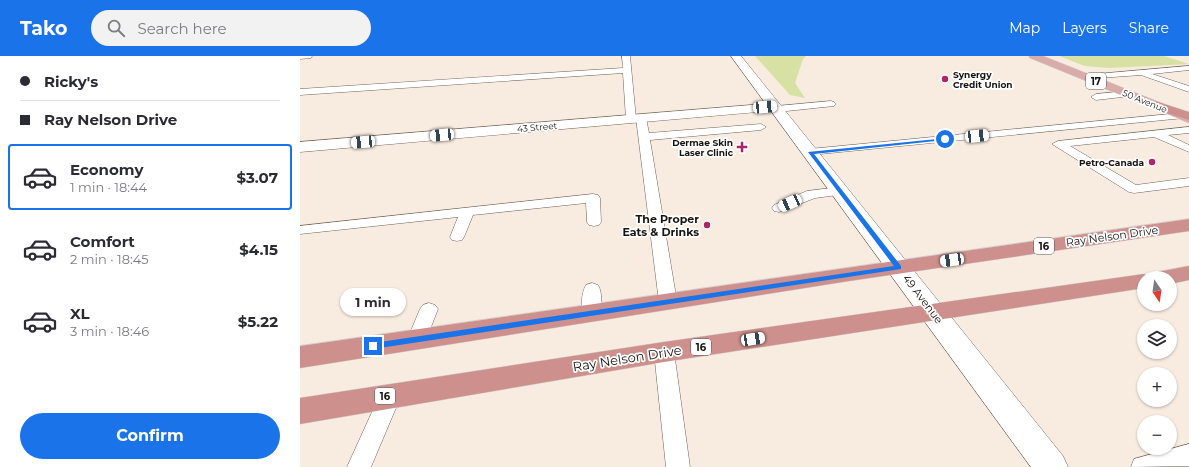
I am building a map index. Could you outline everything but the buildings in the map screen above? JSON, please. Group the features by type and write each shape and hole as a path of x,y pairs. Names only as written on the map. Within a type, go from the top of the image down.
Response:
{"highway":[{"name":"Ray Nelson Drive","path":"300,357 1189,225"},
{"path":"1177,276 1189,274"},
{"name":"Ray Nelson Drive","path":"300,411 664,352 1137,281"}],"main road":[{"name":"50 Avenue","path":"1034,56 1186,117"}],"street":[{"path":"300,56 307,56"},
{"name":"49 Avenue","path":"736,56 1052,467"},
{"name":"43 Street","path":"300,147 636,118 776,108"}],"lane":[{"path":"626,56 627,70 636,118 644,137 668,302"},
{"path":"1085,77 1189,68"},
{"path":"300,92 627,70"},
{"path":"1150,71 1189,85"},
{"path":"1141,72 1189,89"},
{"path":"1096,97 1128,94"},
{"path":"776,108 831,104"},
{"path":"810,152 1186,117"},
{"path":"644,137 762,127"},
{"path":"1189,130 1058,144 1134,189 1189,182"},
{"path":"1154,133 1189,149"},
{"path":"779,208 812,194 840,191"},
{"path":"300,230 593,198 594,222"},
{"path":"457,237 467,212"},
{"path":"591,314 592,289"},
{"path":"417,340 429,309"},
{"path":"664,352 678,467"},
{"path":"359,467 390,396"},
{"path":"1143,467 1189,455"}],"green space":[{"path":"755,56 806,56 803,59 795,83 805,98 790,95"},
{"path":"1059,56 1164,56 1189,64 1109,68 1085,66"}],"place":[{"name":"Synergy Credit Union","path":"945,79"},
{"name":"Dermae Skin Laser Clinic","path":"742,147"},
{"name":"Petro-Canada","path":"1152,162"},
{"name":"The Proper Eats & Drinks","path":"707,225"}],"route":[{"path":"373,346 899,267 810,152 945,139"}]}
